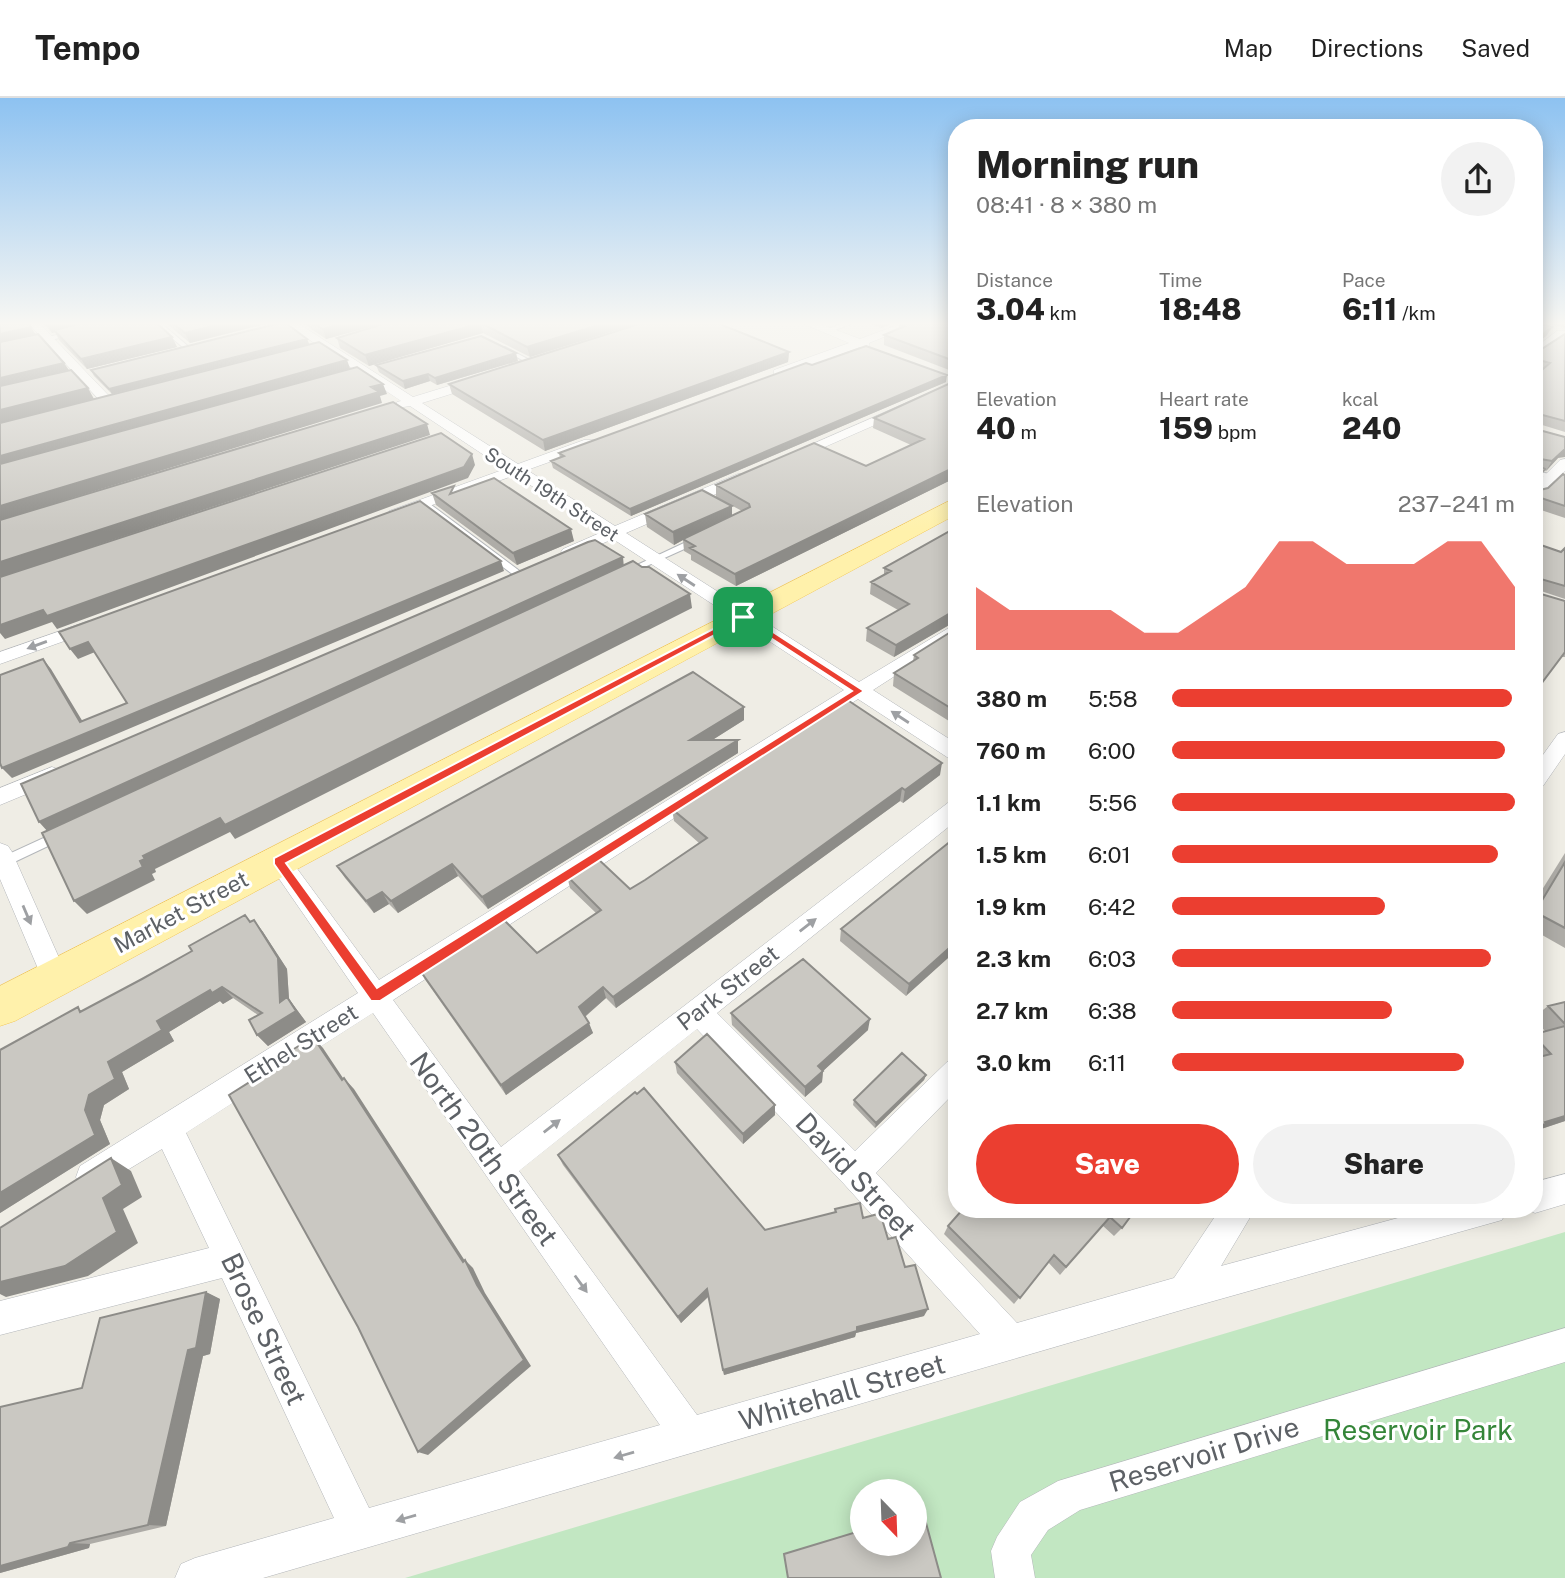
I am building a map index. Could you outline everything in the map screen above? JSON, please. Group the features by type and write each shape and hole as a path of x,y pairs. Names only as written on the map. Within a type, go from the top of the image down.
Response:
{"main road":[{"name":"Market Street","path":"0,1007 948,509"}],"street":[{"path":"92,393 102,404 122,398"},
{"name":"South 19th Street","path":"398,393 451,435 515,469 948,748"},
{"path":"385,410 441,393"},
{"path":"778,462 925,393"},
{"path":"372,522 606,436"},
{"path":"1543,488 1558,479 1565,463"},
{"path":"554,558 707,498 753,473"},
{"path":"493,584 524,571"},
{"path":"0,658 103,621"},
{"name":"Ethel Street","path":"67,1192 948,634"},
{"path":"1543,771 1562,748"},
{"path":"0,797 63,770"},
{"name":"Park Street","path":"499,1168 948,815"},
{"path":"2,857 54,978"},
{"name":"North 20th Street","path":"279,861 690,1436"},
{"name":"David Street","path":"698,1012 855,1173 1012,1343"},
{"path":"855,1173 948,1081"},
{"name":"Brose Street","path":"169,1128 360,1531"},
{"path":"1543,1195 1565,1189"},
{"path":"1185,1292 1233,1218"},
{"name":"Whitehall Street","path":"195,1578 1185,1292 1458,1218"},
{"path":"0,1318 230,1259"},
{"name":"Reservoir Drive","path":"1014,1578 1011,1551 1034,1516 1071,1494 1565,1345"}],"lane":[{"path":"423,503 524,571"},
{"path":"617,577 710,534"},
{"path":"2,857 66,833"}],"green space":[{"name":"Reservoir Park","path":"1565,1232 1565,1578 405,1578"}],"building":[{"path":"0,393 68,393 0,410"},
{"path":"118,393 227,393 0,456 0,423"},
{"path":"261,393 375,393 0,506 0,464"},
{"path":"464,393 674,393 543,440"},
{"path":"723,393 904,393 630,509 551,461 564,456 559,453"},
{"path":"928,393 948,393 948,470 735,574 690,548 695,546 683,539 750,507 716,485 814,443 866,466 924,439 874,418"},
{"path":"1543,393 1565,393 1565,421 1543,415"},
{"path":"393,402 427,424 0,562 0,520"},
{"path":"1543,431 1565,437 1565,449 1552,461 1543,460"},
{"path":"441,433 472,454 464,467 47,616 43,610 0,625 0,577"},
{"path":"1563,474 1565,475 1565,506 1543,499 1543,489"},
{"path":"494,478 571,529 513,553 432,493 454,486 450,494"},
{"path":"702,490 732,506 673,532 645,514"},
{"path":"420,501 501,561 2,768 0,675 43,659 80,722 127,703 88,642 70,649 59,632"},
{"path":"948,532 948,614 896,645 867,628 909,604 871,582 891,571 884,568"},
{"path":"595,540 623,557 39,822 21,784 588,542"},
{"path":"1543,546 1561,552 1565,548 1565,586 1543,580"},
{"path":"633,561 642,567 649,567 690,594 225,825 220,818 143,856 145,859 140,861 143,867 74,901 42,833"},
{"path":"1543,595 1565,601 1565,652 1543,681"},
{"path":"948,634 948,706 894,673 918,658 914,655"},
{"path":"693,672 744,707 690,740 738,740 482,897 452,864 391,901 382,892 366,901 337,866"},
{"path":"846,699 942,763 905,790 902,788 613,997 603,987 579,1007 589,1023 501,1085 419,969 501,917 537,953 601,910 567,876 596,857 630,889 645,880 707,838 672,809"},
{"path":"948,843 948,949 909,984 841,929"},
{"path":"1565,862 1565,928 1543,916 1543,899"},
{"path":"245,915 250,922 254,920 278,958 280,1002 287,997 296,1011 257,1035 249,1020 262,1013 222,987 212,993 210,990 157,1021 162,1030 108,1062 115,1079 89,1095 85,1110 95,1135 0,1193 0,1050 78,1007 80,1012 142,979 192,951 189,946"},
{"path":"803,959 870,1019 818,1066 823,1071 805,1087 731,1013"},
{"path":"1565,1002 1565,1024 1548,1006"},
{"path":"1565,1026 1565,1116 1543,1125 1543,1056 1551,1054 1543,1046 1543,1032"},
{"path":"707,1034 775,1105 743,1134 675,1062"},
{"path":"313,1037 342,1080 344,1078 463,1262 465,1260 477,1285 524,1360 418,1452 358,1327 229,1095 275,1066 273,1062"},
{"path":"902,1053 926,1075 876,1123 854,1100"},
{"path":"644,1088 765,1230 860,1203 863,1218 878,1214 888,1239 896,1237 905,1267 915,1265 928,1309 857,1327 857,1331 723,1370 707,1289 678,1317 558,1155 635,1092 637,1094"},
{"path":"111,1158 122,1185 103,1198 117,1232 65,1266 0,1282 0,1228"},
{"path":"955,1218 1109,1218 1066,1267 1054,1255 1020,1298 948,1226"},
{"path":"1111,1218 1129,1218 1122,1228"},
{"path":"206,1292 196,1348 188,1350 148,1525 70,1543 68,1547 0,1566 0,1407 82,1388 100,1318"},
{"path":"928,1530 941,1578 788,1578 784,1554 850,1534 850,1556 928,1556"}],"route":[{"path":"743,617 859,691 376,996 279,861 743,617"}]}
